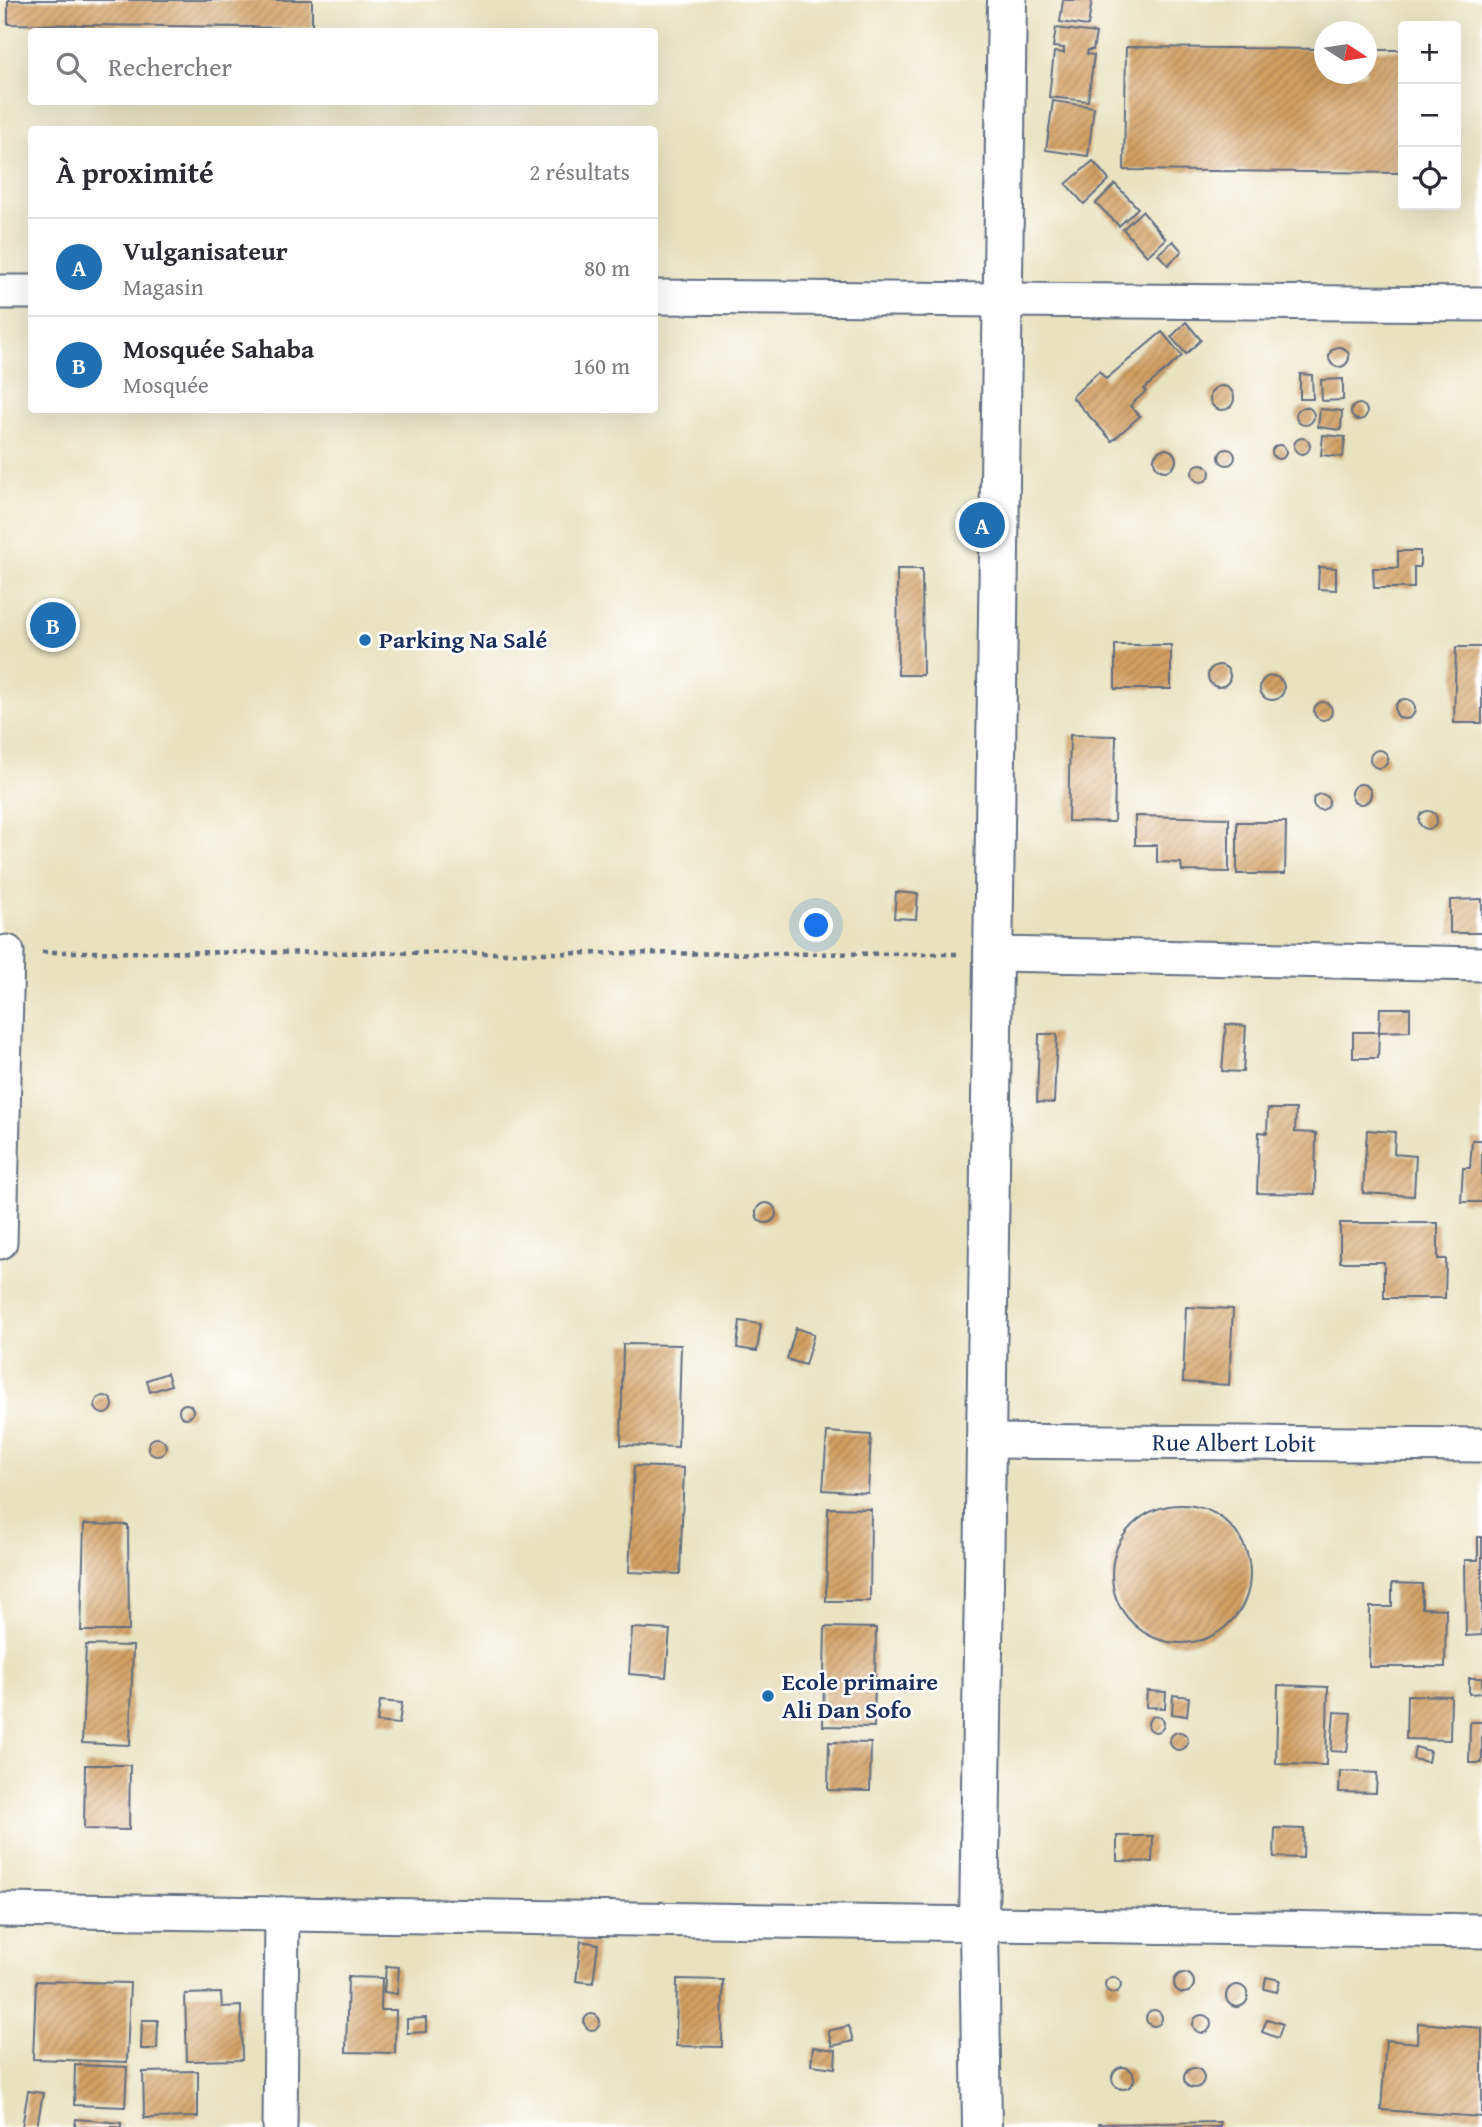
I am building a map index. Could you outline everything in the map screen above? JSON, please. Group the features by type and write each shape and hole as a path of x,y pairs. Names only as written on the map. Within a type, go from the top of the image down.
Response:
{"street":[{"path":"982,2127 979,1925 1007,0"},
{"path":"0,292 28,292"},
{"path":"658,297 1482,304"},
{"path":"0,1242 6,952"},
{"path":"993,954 1482,964"},
{"name":"Rue Albert Lobit","path":"986,1441 1482,1445"},
{"path":"0,1910 1482,1931"},
{"path":"280,2127 282,1914"}],"path":[{"path":"6,952 993,954"}],"building":[{"path":"8,0 312,0 312,28 8,24"},
{"path":"1063,0 1092,0 1088,26 1060,22"},
{"path":"1056,28 1096,33 1093,50 1088,50 1087,54 1094,55 1088,101 1049,97 1054,52 1064,53 1064,48 1053,47"},
{"path":"1126,47 1314,49 1314,84 1377,84 1377,50 1398,50 1398,173 1124,170"},
{"path":"1053,101 1094,107 1088,156 1046,150"},
{"path":"1093,161 1109,180 1084,204 1066,184"},
{"path":"1115,184 1138,208 1119,226 1096,203"},
{"path":"1142,211 1166,239 1147,256 1123,229"},
{"path":"1173,241 1182,251 1168,265 1158,254"},
{"path":"1186,322 1201,340 1186,354 1171,337"},
{"path":"1162,332 1182,356 1144,389 1146,391 1130,406 1140,416 1112,441 1072,397 1099,371 1106,379"},
{"path":"1339,347 1346,350 1349,357 1346,364 1339,367 1332,364 1329,357 1332,350"},
{"path":"1300,374 1312,375 1313,399 1300,399"},
{"path":"1343,379 1343,400 1322,401 1321,380"},
{"path":"1217,386 1227,386 1234,393 1234,403 1227,410 1217,410 1210,403 1210,393"},
{"path":"1356,404 1362,404 1367,412 1365,418 1356,420 1351,415 1351,409"},
{"path":"1305,407 1311,410 1314,416 1311,422 1305,425 1299,422 1296,416 1299,410"},
{"path":"1320,409 1342,411 1341,430 1318,427"},
{"path":"1323,435 1345,437 1343,457 1321,455"},
{"path":"1299,438 1305,438 1310,446 1308,452 1299,454 1294,449 1294,443"},
{"path":"1279,445 1284,447 1284,457 1279,459 1274,457 1272,452 1274,447"},
{"path":"1165,449 1173,452 1176,460 1173,468 1165,471 1157,468 1154,460 1157,452"},
{"path":"1227,449 1233,451 1233,463 1227,465 1221,463 1219,457 1221,451"},
{"path":"1201,464 1207,467 1210,473 1207,479 1201,482 1195,479 1192,473 1195,467"},
{"path":"1398,551 1420,551 1420,567 1414,567 1414,588 1374,588 1373,568 1398,568"},
{"path":"1319,567 1336,568 1336,590 1318,589"},
{"path":"897,569 922,569 923,675 898,675"},
{"path":"1115,645 1171,645 1171,689 1115,689"},
{"path":"1456,647 1482,647 1482,723 1454,723"},
{"path":"1219,665 1227,668 1230,676 1227,684 1219,687 1211,684 1208,676 1211,668"},
{"path":"1272,676 1281,679 1284,688 1281,697 1272,700 1263,697 1260,688 1263,679"},
{"path":"1405,699 1412,702 1415,709 1412,716 1405,719 1398,716 1395,709 1398,702"},
{"path":"1323,702 1329,705 1332,711 1329,717 1323,720 1317,717 1314,711 1317,705"},
{"path":"1070,735 1116,736 1114,822 1068,821"},
{"path":"1375,750 1383,750 1388,759 1386,766 1375,768 1370,763 1370,755"},
{"path":"1361,784 1368,787 1371,794 1368,801 1361,804 1354,801 1351,794 1354,787"},
{"path":"1318,794 1324,794 1329,802 1327,808 1318,810 1313,805 1313,799"},
{"path":"1428,811 1434,814 1437,820 1434,826 1428,829 1422,826 1419,820 1422,814"},
{"path":"1135,816 1229,818 1229,872 1182,871 1181,863 1157,862 1157,845 1135,845"},
{"path":"1237,822 1286,822 1285,874 1237,874"},
{"path":"896,892 918,894 916,919 894,918"},
{"path":"1482,899 1482,933 1450,933 1450,900"},
{"path":"1380,1008 1410,1008 1410,1031 1379,1032"},
{"path":"1226,1024 1246,1026 1243,1072 1222,1071"},
{"path":"1353,1032 1379,1032 1378,1058 1353,1058"},
{"path":"1039,1034 1057,1034 1054,1103 1037,1102"},
{"path":"1268,1109 1296,1109 1295,1132 1316,1133 1315,1194 1257,1193 1259,1132 1267,1133"},
{"path":"1367,1130 1395,1132 1394,1154 1416,1156 1414,1196 1363,1193"},
{"path":"1472,1140 1482,1140 1482,1202 1461,1202 1463,1168 1470,1168"},
{"path":"766,1203 773,1206 776,1213 773,1220 766,1223 759,1220 756,1213 759,1206"},
{"path":"1340,1223 1438,1223 1438,1259 1446,1259 1445,1298 1384,1298 1384,1262 1340,1262"},
{"path":"1186,1307 1233,1309 1229,1385 1183,1382"},
{"path":"740,1321 761,1324 757,1351 737,1348"},
{"path":"796,1328 814,1334 805,1365 787,1359"},
{"path":"623,1344 681,1345 678,1447 621,1445"},
{"path":"167,1373 171,1385 150,1392 147,1380"},
{"path":"104,1396 110,1399 113,1405 110,1411 104,1414 98,1411 95,1405 98,1399"},
{"path":"186,1404 191,1406 191,1416 186,1418 181,1416 179,1411 181,1406"},
{"path":"827,1432 871,1435 868,1493 823,1490"},
{"path":"157,1438 163,1441 166,1447 163,1453 157,1456 151,1453 148,1447 151,1441"},
{"path":"634,1466 684,1468 680,1574 629,1572"},
{"path":"1181,1505 1207,1510 1230,1525 1245,1548 1250,1574 1245,1600 1230,1623 1207,1638 1181,1643 1155,1638 1132,1623 1117,1600 1112,1574 1117,1548 1132,1525 1155,1510"},
{"path":"828,1508 871,1509 870,1601 826,1601"},
{"path":"84,1524 128,1525 129,1631 81,1631"},
{"path":"1478,1537 1482,1537 1482,1635 1466,1636 1465,1560 1478,1560"},
{"path":"1392,1583 1422,1584 1422,1608 1446,1609 1445,1667 1369,1667 1370,1607 1392,1607"},
{"path":"825,1627 876,1628 874,1727 823,1726"},
{"path":"632,1628 670,1630 666,1677 629,1674"},
{"path":"86,1645 133,1646 130,1745 82,1743"},
{"path":"1469,1678 1482,1678 1482,1693 1469,1694"},
{"path":"1278,1685 1328,1687 1326,1765 1276,1764"},
{"path":"1147,1691 1166,1692 1165,1708 1146,1707"},
{"path":"1173,1695 1189,1697 1187,1716 1172,1714"},
{"path":"1407,1695 1451,1696 1450,1740 1406,1739"},
{"path":"380,1701 402,1703 399,1724 377,1722"},
{"path":"1334,1712 1351,1713 1347,1752 1331,1751"},
{"path":"1153,1716 1159,1716 1164,1724 1162,1730 1153,1732 1148,1727 1148,1721"},
{"path":"1470,1722 1482,1722 1482,1763 1469,1763"},
{"path":"1175,1732 1183,1732 1188,1741 1186,1748 1175,1750 1170,1745 1170,1737"},
{"path":"829,1742 871,1743 870,1791 828,1790"},
{"path":"1415,1747 1430,1751 1428,1762 1413,1759"},
{"path":"85,1765 130,1765 129,1830 84,1829"},
{"path":"1340,1771 1377,1773 1376,1793 1339,1792"},
{"path":"1275,1828 1304,1829 1303,1858 1274,1857"},
{"path":"1117,1836 1153,1836 1152,1862 1117,1861"},
{"path":"581,1941 598,1944 593,1983 576,1981"},
{"path":"386,1966 399,1967 397,1994 384,1992"},
{"path":"1184,1973 1191,1976 1194,1983 1191,1990 1184,1993 1177,1990 1174,1983 1177,1976"},
{"path":"348,1977 382,1978 381,2010 396,2010 395,2053 346,2052"},
{"path":"1113,1977 1121,1985 1113,1993 1105,1985"},
{"path":"1266,1977 1280,1980 1277,1992 1264,1989"},
{"path":"677,1979 723,1980 722,2047 676,2046"},
{"path":"36,1981 130,1983 127,2062 33,2059"},
{"path":"1237,1985 1247,1992 1248,1996 1241,2006 1237,2007 1227,2000 1226,1996 1233,1986"},
{"path":"221,1993 222,2007 241,2006 242,2060 187,2061 185,1994"},
{"path":"1154,2010 1160,2012 1160,2024 1154,2026 1148,2024 1146,2018 1148,2012"},
{"path":"592,2014 600,2022 592,2030 584,2022"},
{"path":"1198,2015 1206,2015 1211,2024 1209,2031 1198,2033 1193,2028 1193,2020"},
{"path":"426,2018 426,2032 407,2033 407,2019"},
{"path":"1267,2019 1283,2024 1278,2038 1262,2032"},
{"path":"142,2020 158,2020 157,2049 141,2049"},
{"path":"1418,2023 1482,2028 1482,2117 1381,2110 1386,2040 1417,2043"},
{"path":"849,2026 853,2041 832,2046 828,2031"},
{"path":"813,2047 836,2050 835,2068 811,2065"},
{"path":"75,2065 127,2067 125,2107 74,2105"},
{"path":"1123,2067 1131,2070 1134,2078 1131,2086 1123,2089 1115,2086 1112,2078 1115,2070"},
{"path":"1194,2068 1201,2071 1204,2078 1201,2085 1194,2088 1187,2085 1184,2078 1187,2071"},
{"path":"198,2071 198,2117 144,2118 143,2072"},
{"path":"28,2091 43,2093 37,2127 22,2127"},
{"path":"76,2119 121,2123 121,2127 75,2127"},
{"path":"1220,2122 1220,2127 1098,2127 1098,2124"}],"place":[{"name":"Vulganisateur","path":"982,525"},
{"name":"Mosquée Sahaba","path":"53,625"},
{"name":"Parking Na Salé","path":"365,640"},
{"name":"Ecole primaire Ali Dan Sofo","path":"768,1696"}]}
